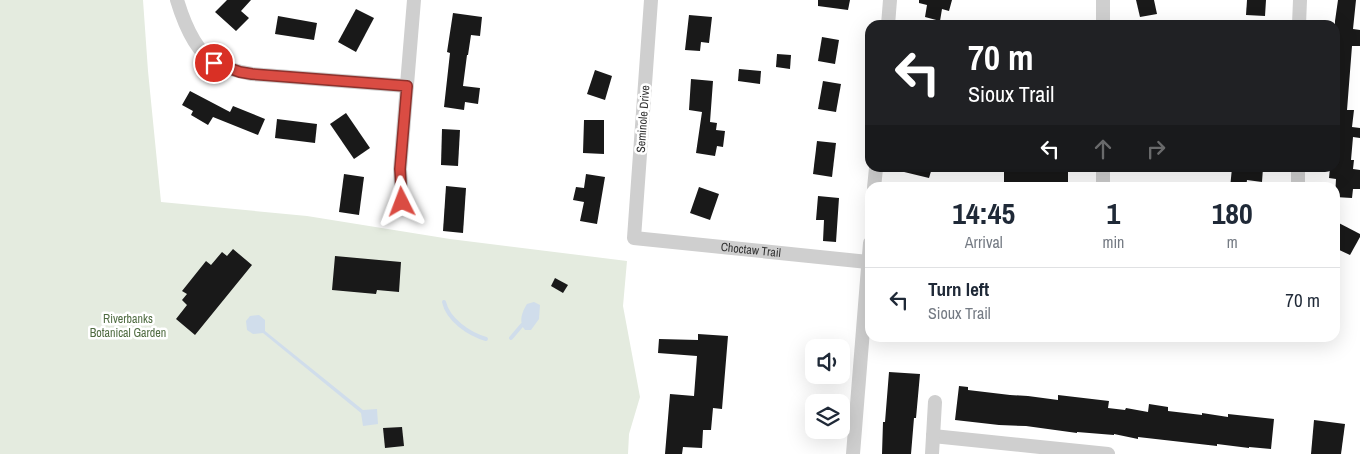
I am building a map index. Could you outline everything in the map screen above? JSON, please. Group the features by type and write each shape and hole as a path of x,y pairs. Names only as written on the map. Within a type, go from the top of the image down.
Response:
{"street":[{"path":"177,0 182,19 190,35 214,63 252,74 407,86"},
{"path":"402,202 400,169 414,0"},
{"name":"Seminole Drive","path":"634,238 651,0"},
{"path":"888,20 890,0"},
{"path":"1103,0 1103,20"},
{"path":"1299,20 1300,0"},
{"name":"Choctaw Trail","path":"634,238 865,262"},
{"path":"853,454 865,300"},
{"path":"932,454 935,402"},
{"path":"933,436 1054,451 1108,454"}],"green space":[{"name":"Riverbanks Botanical Garden","path":"0,0 143,0 161,202 307,216 450,239 627,261 623,306 640,397 629,434 628,454 0,454"}],"water":[{"path":"534,302 540,305 539,319 531,330 525,330 521,320 522,314 527,304"},
{"path":"259,315 265,320 265,331 363,410 377,409 378,424 363,426 361,413 263,333 253,334 247,330 246,321 250,316"}],"building":[{"path":"227,0 251,0 241,11 249,18 236,31 215,12"},
{"path":"818,0 850,0 848,10 818,6"},
{"path":"919,0 952,0 949,11 942,9 940,20 925,17 927,5 919,3"},
{"path":"1136,0 1154,0 1157,14 1140,17"},
{"path":"1247,0 1266,0 1265,16 1246,15"},
{"path":"1338,0 1356,0 1353,29 1360,30 1360,46 1352,46 1347,110 1354,110 1352,127 1360,128 1360,138 1353,137 1351,160 1354,160 1353,169 1360,170 1360,189 1353,189 1352,198 1340,197 1340,182 1329,178 1330,172 1340,172 1340,20 1335,20"},
{"path":"356,9 374,18 356,52 338,42"},
{"path":"453,13 482,17 480,36 471,35 463,86 480,88 478,104 465,102 464,110 444,107 450,53 447,52"},
{"path":"689,15 712,17 709,43 701,42 700,51 685,50"},
{"path":"278,16 317,23 314,40 275,34"},
{"path":"822,37 839,40 835,64 818,61"},
{"path":"777,54 791,55 790,69 776,67"},
{"path":"739,69 761,71 760,84 738,81"},
{"path":"595,70 612,76 605,100 587,94"},
{"path":"691,79 713,81 710,122 717,123 716,130 725,131 723,147 717,146 715,156 696,153 702,112 689,110"},
{"path":"823,81 841,84 836,112 818,109"},
{"path":"190,91 230,112 233,106 265,119 258,135 213,117 208,125 191,115 193,111 182,105"},
{"path":"346,113 370,148 354,159 330,124"},
{"path":"277,119 317,124 315,143 275,138"},
{"path":"584,120 604,120 604,154 583,153"},
{"path":"442,129 460,130 458,166 441,165"},
{"path":"817,141 836,143 832,177 813,174"},
{"path":"904,172 931,172 929,178"},
{"path":"1004,172 1068,172 1068,182 1004,182"},
{"path":"1232,172 1263,172 1262,182 1247,180 1247,182 1231,182"},
{"path":"344,174 364,177 359,215 339,212"},
{"path":"586,174 605,177 597,224 580,221 584,202 573,200 576,187 584,188"},
{"path":"446,186 466,188 463,233 443,231"},
{"path":"699,187 719,194 710,220 690,213"},
{"path":"818,196 839,198 836,242 823,241 824,220 816,220"},
{"path":"1340,224 1360,234 1350,255 1340,250"},
{"path":"233,249 252,265 195,335 176,319 187,305 182,300 187,294 182,291 206,261 211,265 222,252 227,256"},
{"path":"335,256 401,262 399,292 377,290 376,294 332,290"},
{"path":"555,278 568,285 563,293 551,286"},
{"path":"698,334 728,336 722,409 713,408 711,430 703,430 702,448 683,447 682,454 665,454 670,394 694,396 697,356 658,353 659,339 698,340"},
{"path":"889,372 920,374 911,454 882,454 883,422 885,422"},
{"path":"959,386 968,387 968,390 1058,400 1058,395 1109,401 1108,408 1125,410 1126,408 1148,412 1149,404 1168,407 1168,411 1228,417 1228,414 1274,419 1271,449 1217,444 1217,446 1138,437 1138,439 1114,434 1077,433 1026,426 955,420"},
{"path":"1314,420 1345,424 1341,454 1311,454"},
{"path":"402,427 404,446 385,448 383,428"}],"waterway":[{"path":"444,302 450,315 460,325 473,334 486,339"},
{"path":"511,338 522,325"}],"route":[{"path":"214,63 252,74 407,86 400,169 402,202"}]}
